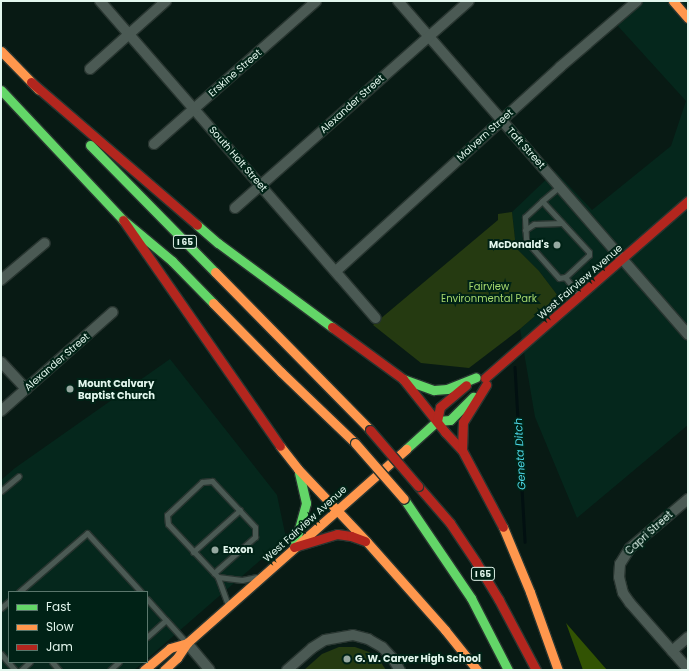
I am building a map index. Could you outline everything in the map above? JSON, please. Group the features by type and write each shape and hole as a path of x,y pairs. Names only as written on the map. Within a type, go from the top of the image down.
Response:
{"main road":[{"path":"673,1 688,18"},
{"name":"I 65","path":"1,51 98,154 370,430 450,523 499,600 536,670"},
{"path":"31,82 218,243 403,379 462,450 503,526 558,670"},
{"name":"I 65","path":"1,90 123,220 172,261 281,372 355,443 404,499 470,598 508,670"},
{"name":"West Fairview Avenue","path":"437,421 450,420 486,382 580,296 688,201"},
{"path":"123,220 207,339 270,434 298,469 336,511 367,542 445,630 477,670"},
{"path":"403,379 434,390 447,390 476,377 486,382 463,422 462,450"},
{"name":"West Fairview Avenue","path":"164,670 177,658 187,643 437,421 440,407 476,377"},
{"path":"294,547 306,503 304,486 298,469"},
{"path":"294,547 336,534 351,536 367,542"},
{"name":"West Fairview Avenue","path":"144,670 170,648 187,643"}],"street":[{"name":"South Holt Street","path":"100,1 376,318"},
{"path":"90,69 166,1"},
{"name":"Erskine Street","path":"154,144 316,1"},
{"name":"Taft Street","path":"398,1 688,335"},
{"name":"Alexander Street","path":"235,208 469,1"},
{"name":"Malvern Street","path":"336,271 502,120 637,1"},
{"path":"1,280 45,243"},
{"name":"Alexander Street","path":"1,411 113,312"},
{"path":"1,362 26,389"},
{"name":"Capri Street","path":"672,651 623,593 620,585 619,573 624,556 630,548 688,499"},
{"path":"287,670 312,648 325,640 353,635 368,639 382,647 393,658 400,670"},
{"path":"688,636 672,651 688,669"},
{"path":"187,643 210,670"}],"lane":[{"path":"542,201 589,252 589,255 565,277 560,278 527,242 525,230 526,214 560,186"},
{"path":"525,230 534,224 562,223"},
{"path":"565,277 580,296"},
{"path":"1,491 18,476"},
{"path":"214,573 228,557 247,540 255,537 255,527 212,481 202,482 167,515 168,524 193,552 214,573 218,577 228,606"},
{"path":"193,552 212,539 232,521 240,510"},
{"path":"20,591 87,533 140,591"},
{"path":"218,577 242,580 263,576"},
{"path":"148,600 187,643"},
{"path":"148,636 166,620"},
{"path":"1,654 8,662"},
{"path":"21,670 29,663"},
{"path":"110,670 118,663"}],"shaded area":[{"path":"644,1 688,1 688,425 577,518 535,417 520,329 558,296 539,271 516,248 512,212 555,171 592,210 671,146 686,101 617,25"},
{"path":"170,359 277,495 286,538 148,658 148,591 8,591 8,663 143,663 134,670 1,670 1,480 15,468"}],"green space":[{"name":"Fairview Environmental Park","path":"512,212 516,248 539,271 558,296 520,329 469,368 421,363 373,325 498,220 498,214"},
{"path":"566,623 607,670 583,670"},
{"name":"G. W. Carver High School","path":"339,647 355,647 369,652 380,661 386,670 304,670 322,654"}],"waterway":[{"name":"Geneta Ditch","path":"515,367 525,542"}],"traffic: fast":[{"path":"1,90 123,220 172,261 213,303"},
{"path":"90,145 215,272"},
{"path":"197,225 218,243 332,327"},
{"path":"403,379 434,390 447,389 476,377"},
{"path":"406,449 437,421 450,420 473,397"},
{"path":"294,547 306,503 299,473"},
{"path":"404,499 471,598 508,670"}],"traffic: slow":[{"path":"673,1 688,18"},
{"path":"1,51 39,90"},
{"path":"215,272 370,430"},
{"path":"213,303 281,372 355,443"},
{"path":"355,443 404,499"},
{"path":"280,446 298,469 367,542 445,630 477,670"},
{"path":"164,670 177,658 187,643 406,449"},
{"path":"503,527 530,592 558,670"},
{"path":"144,670 170,648 187,643"}],"traffic: jam":[{"path":"31,82 197,225"},
{"path":"485,378 688,201"},
{"path":"123,220 280,446"},
{"path":"332,327 403,379 445,432 462,450 503,527"},
{"path":"437,421 440,407 466,385"},
{"path":"462,450 463,422 486,385"},
{"path":"370,430 418,486"},
{"path":"418,486 450,523 476,562 499,600 536,670"},
{"path":"294,547 337,534 351,536 365,541"}],"place":[{"name":"McDonald's","path":"557,245"},
{"name":"Mount Calvary Baptist Church","path":"70,389"},
{"name":"Exxon","path":"215,550"},
{"name":"G. W. Carver High School","path":"347,659"}]}
